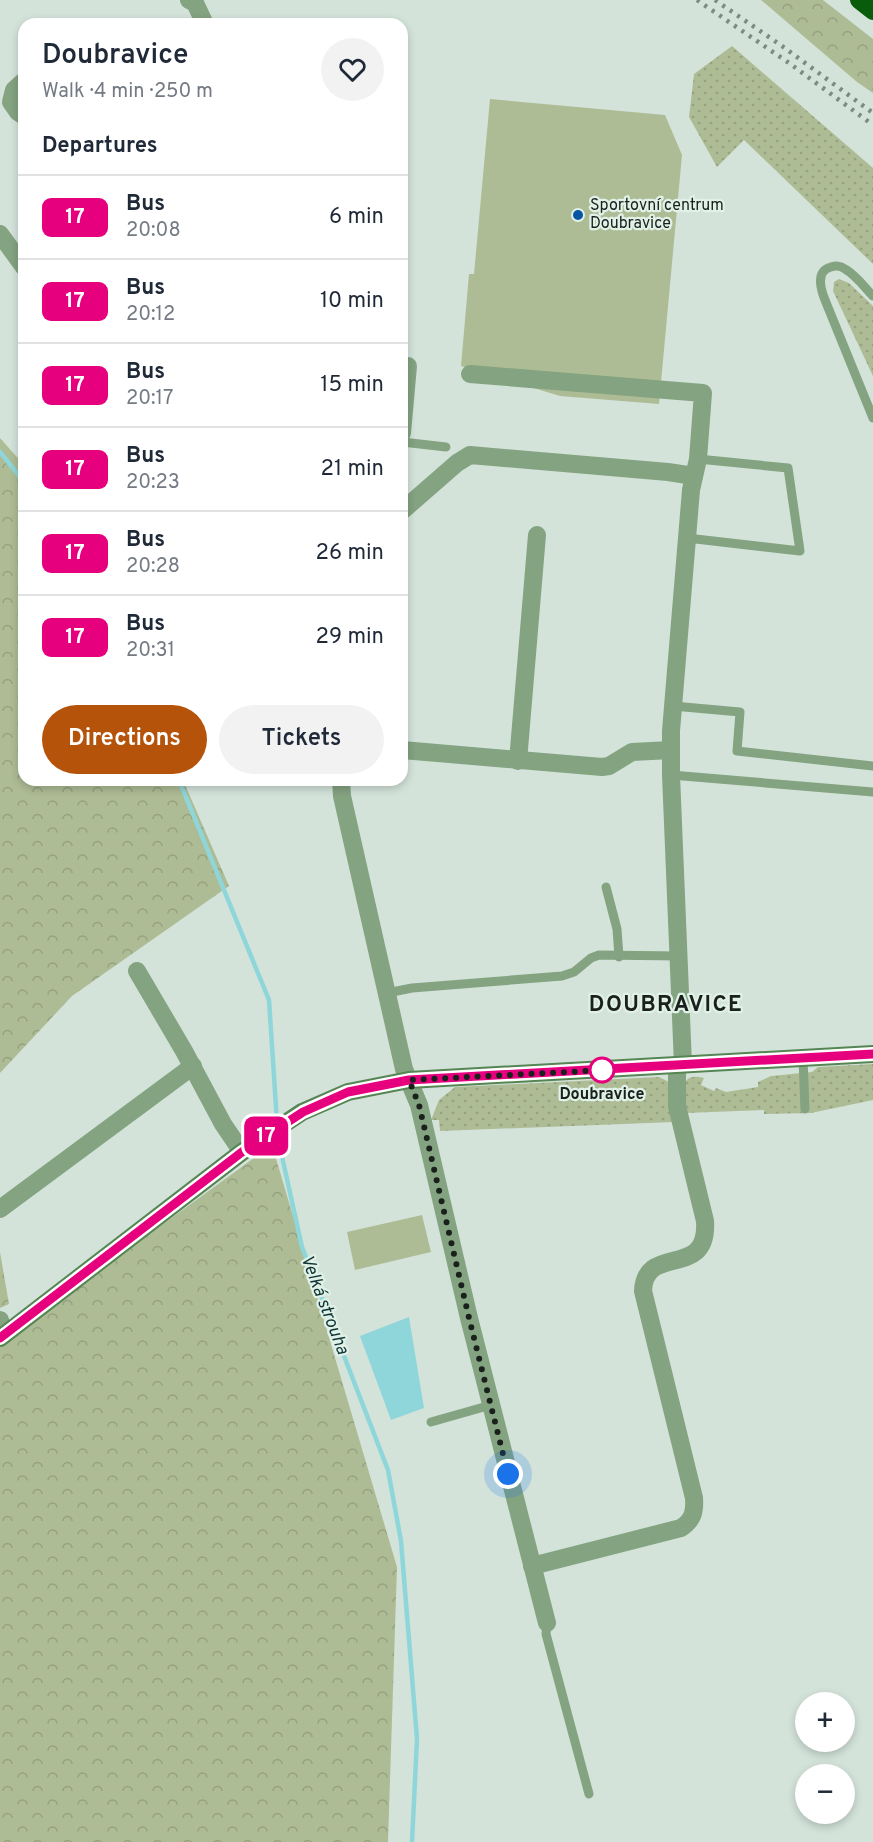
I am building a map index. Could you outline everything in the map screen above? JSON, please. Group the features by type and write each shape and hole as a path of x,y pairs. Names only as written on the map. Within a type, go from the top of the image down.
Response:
{"highway":[{"path":"859,0 873,11"}],"street":[{"path":"189,0 195,3 202,18"},
{"path":"13,114 11,102 14,90 18,86"},
{"path":"0,234 18,259"},
{"path":"470,374 703,393 687,538 673,706 671,775 679,956 680,1065 677,1106 706,1232 703,1243 696,1252 650,1270 644,1281 643,1291 694,1498 693,1516 681,1528 532,1566"},
{"path":"408,506 457,463 470,455 668,472 696,467"},
{"path":"518,760 537,535"},
{"path":"408,751 602,767 609,766 632,752 671,750"},
{"path":"341,786 404,1069 419,1105 490,1405 547,1623"},
{"path":"137,971 193,1066 223,1124 242,1152"},
{"path":"1,1331 268,1134 316,1104 348,1092 409,1080 873,1054"},
{"path":"0,1209 193,1066"}],"lane":[{"path":"873,296 845,269 838,266 825,269 821,275 820,283 825,300 873,418"},
{"path":"408,443 446,447"},
{"path":"687,538 800,551 788,468 696,467"},
{"path":"673,706 740,712 737,751 873,766"},
{"path":"671,775 873,792"},
{"path":"606,886 617,930 620,957"},
{"path":"387,993 412,988 562,976 574,972 595,956 679,956"},
{"path":"803,1058 805,1110"},
{"path":"431,1422 490,1405"},
{"path":"547,1623 546,1634 589,1794"}],"green space":[{"path":"761,0 823,0 873,39 873,93 857,82"},
{"path":"732,46 873,168 873,264 744,140 717,167 689,117 694,74"},
{"name":"Sportovní centrum Doubravice","path":"490,99 665,115 682,155 659,404 560,396 461,366 469,274 474,274"},
{"path":"839,279 849,283 873,306 873,376 833,291 834,282"},
{"path":"0,438 18,458 18,786 186,786 229,886 72,996 0,1073"},
{"path":"873,1064 873,1100 811,1113 764,1114 764,1110 686,1113 684,1086 690,1078 704,1078 701,1085 714,1091 716,1088 726,1092 758,1087 758,1082 771,1076 812,1072 818,1067"},
{"path":"659,1077 669,1082 674,1122 440,1131 439,1120 431,1120 439,1100 455,1087"},
{"path":"272,1145 397,1567 388,1842 0,1842 0,1347 82,1283"},
{"path":"422,1215 431,1252 355,1270 347,1232"},
{"path":"0,1252 9,1304 0,1308"}],"water":[{"path":"409,1317 424,1408 391,1420 360,1336"}],"waterway":[{"name":"Velká strouha","path":"0,452 18,474"},
{"name":"Velká strouha","path":"181,786 269,1000 277,1122"},
{"name":"Velká strouha","path":"277,1134 302,1247 388,1470 401,1541 417,1739 412,1842"}],"railway":[{"path":"697,0 789,63 873,125"},
{"path":"715,0 873,113"}],"bus line":[{"name":"17","path":"0,1338 255,1143 316,1104 332,1097 370,1086 409,1080 873,1054"}],"place":[{"name":"Sportovní centrum Doubravice","path":"578,215"},
{"name":"Doubravice","path":"602,1070"}],"district":[{"name":"DOUBRAVICE","path":"666,1005"}],"route":[{"path":"508,1474 419,1105 409,1080 607,1070 602,1070"}]}
